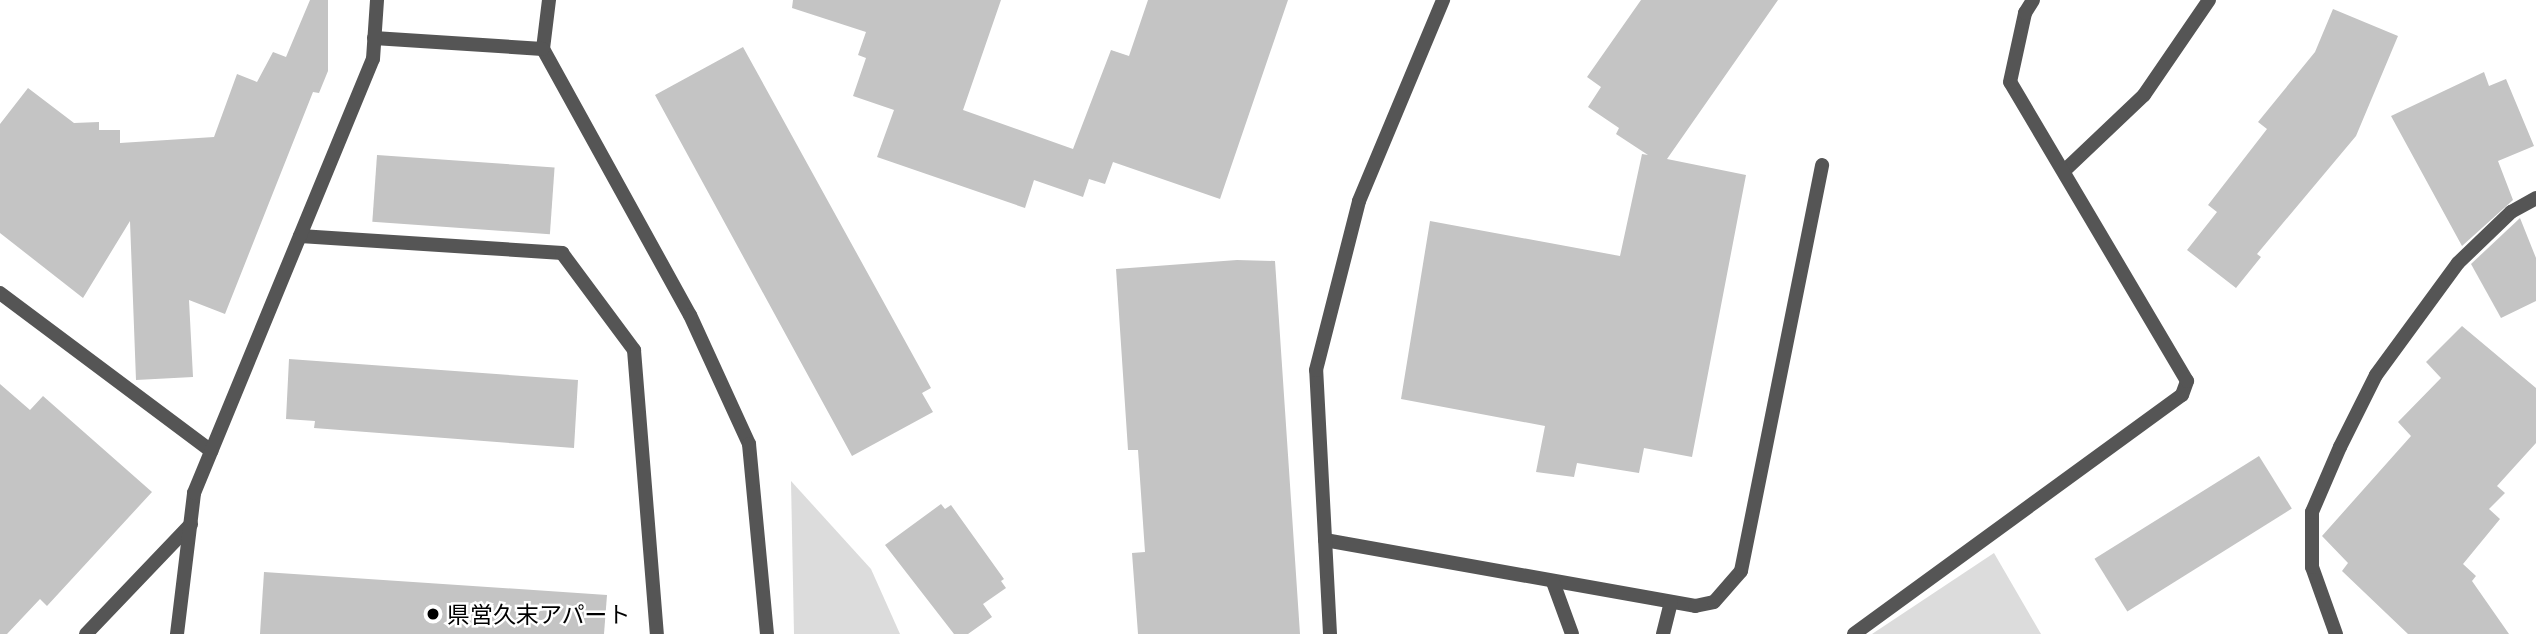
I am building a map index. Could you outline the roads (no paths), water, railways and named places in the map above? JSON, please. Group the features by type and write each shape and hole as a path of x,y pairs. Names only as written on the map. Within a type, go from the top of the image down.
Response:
{"street":[{"path":"177,634 194,493 373,60 377,0"},
{"path":"549,0 543,49 690,315 749,444 767,634"},
{"path":"1330,634 1316,370 1359,201 1443,0"},
{"path":"1854,634 2182,395 2187,381 2010,82 2025,13 2033,0"},
{"path":"2064,171 2144,95 2209,0"},
{"path":"374,38 543,49"},
{"path":"1325,540 1695,606 1714,602 1741,571 1822,165"},
{"path":"2336,634 2312,566 2312,512 2340,447 2376,375 2458,263 2511,212 2536,198"},
{"path":"300,236 562,253 634,350 657,634"},
{"path":"0,293 211,451"},
{"path":"86,634 191,524"},
{"path":"1553,582 1572,634"},
{"path":"1663,634 1671,602"}],"place":[{"name":"県営久末アパート","path":"433,614"}]}
